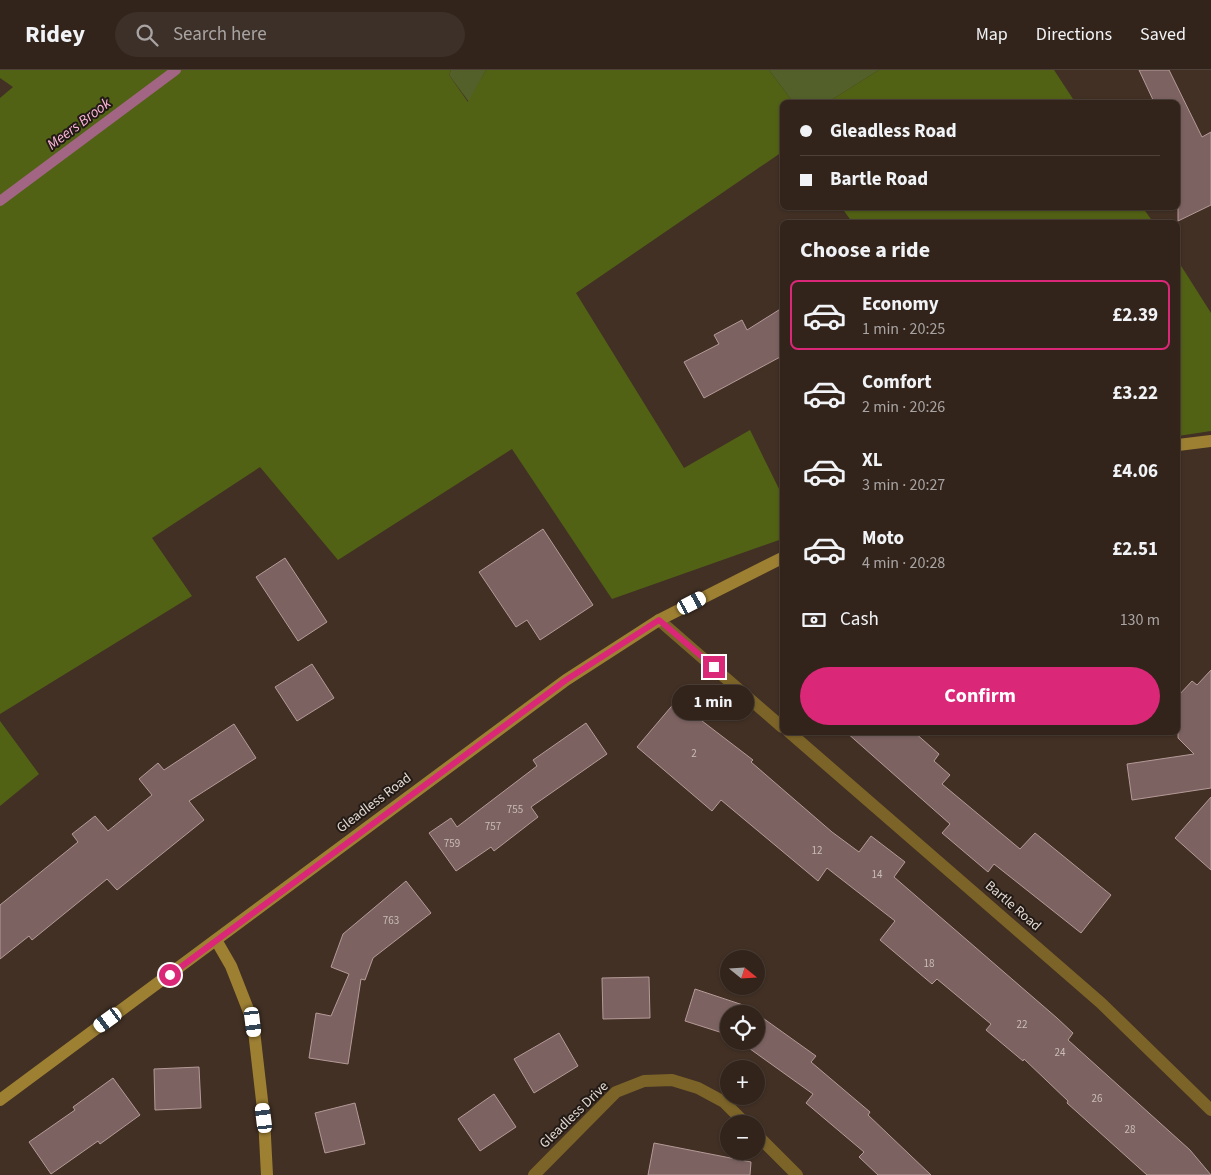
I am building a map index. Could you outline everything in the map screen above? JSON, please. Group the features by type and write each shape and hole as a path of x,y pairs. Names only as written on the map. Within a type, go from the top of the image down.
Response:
{"main road":[{"path":"1180,445 1211,441"},
{"name":"Gleadless Road","path":"0,1100 559,685 659,620 780,559"},
{"path":"216,940 231,966 253,1022 264,1118 267,1175"}],"street":[{"path":"659,620 780,725"},
{"name":"Bartle Road","path":"792,735 1101,1002 1211,1110"},
{"name":"Gleadless Drive","path":"534,1175 616,1092 644,1081 672,1080 698,1088 724,1102 737,1115"},
{"path":"765,1143 797,1175"}],"green space":[{"path":"0,70 451,70 449,75 468,102 486,70 769,70 792,100 780,100 780,153 576,293 684,468 750,430 780,491 780,540 612,599 512,449 338,560 260,467 152,538 192,596 0,714 0,98 13,87 0,78"},
{"path":"451,70 486,70 469,102 449,75"},
{"path":"769,70 879,70 831,100 792,100"},
{"path":"879,70 1054,70 1074,100 831,100"},
{"path":"843,210 1144,210 1152,220 851,220"},
{"path":"1180,264 1211,313 1211,431 1180,436"},
{"path":"0,721 39,774 0,806"}],"building":[{"path":"1139,70 1169,70 1202,137 1211,132 1211,205 1180,220 1178,220 1178,210 1180,210 1180,100 1153,100"},
{"path":"780,309 780,357 704,398 684,362 719,344 714,335 742,320 747,330"},
{"path":"543,529 593,605 540,640 527,620 516,627 479,572"},
{"path":"285,558 327,622 298,641 256,577"},
{"path":"312,664 334,698 297,721 275,687"},
{"path":"1211,670 1211,788 1132,800 1127,764 1194,754 1178,738 1178,735 1180,735 1180,694 1192,681 1197,685"},
{"path":"676,701 753,760 751,762 832,832 859,852 871,836 905,862 894,877 1073,1033 1068,1040 1190,1150 1211,1175 1147,1175 1067,1103 1068,1101 1024,1059 1023,1061 986,1030 991,1024 937,979 932,984 880,940 895,921 827,868 818,881 721,800 712,811 637,747"},
{"path":"586,723 607,754 531,807 538,817 494,851 491,847 456,871 429,833 451,818 457,827 537,766 533,760"},
{"path":"234,724 256,758 189,801 204,820 117,890 107,879 32,940 29,936 0,959 0,905 78,842 72,834 95,816 108,831 152,795 139,779 158,763 164,770"},
{"path":"849,735 917,735 939,754 934,761 950,775 942,784 1020,849 1035,833 1111,895 1081,933 994,864 988,872 942,833 950,824"},
{"path":"1211,797 1211,870 1175,838"},
{"path":"406,881 431,913 373,958 365,980 361,979 348,1064 309,1058 316,1013 331,1016 349,974 331,967 343,934"},
{"path":"649,977 650,1018 603,1019 602,978"},
{"path":"695,989 743,1005 720,1005 720,1032 685,1021"},
{"path":"765,1020 816,1056 811,1062 870,1112 868,1115 931,1175 878,1175 859,1157 864,1152 806,1103 813,1094 752,1050 765,1050"},
{"path":"559,1033 578,1066 534,1093 514,1059"},
{"path":"199,1067 201,1108 155,1110 154,1069"},
{"path":"113,1078 140,1115 100,1144 98,1141 51,1174 29,1142 75,1110 73,1107"},
{"path":"494,1094 516,1127 480,1151 458,1119"},
{"path":"355,1103 365,1144 325,1153 315,1113"},
{"path":"654,1143 720,1156 720,1160 751,1162 750,1175 648,1175"}],"waterway":[{"name":"Meers Brook","path":"0,201 176,70"}],"route":[{"path":"170,975 446,767 566,680 659,620 714,667"}]}
